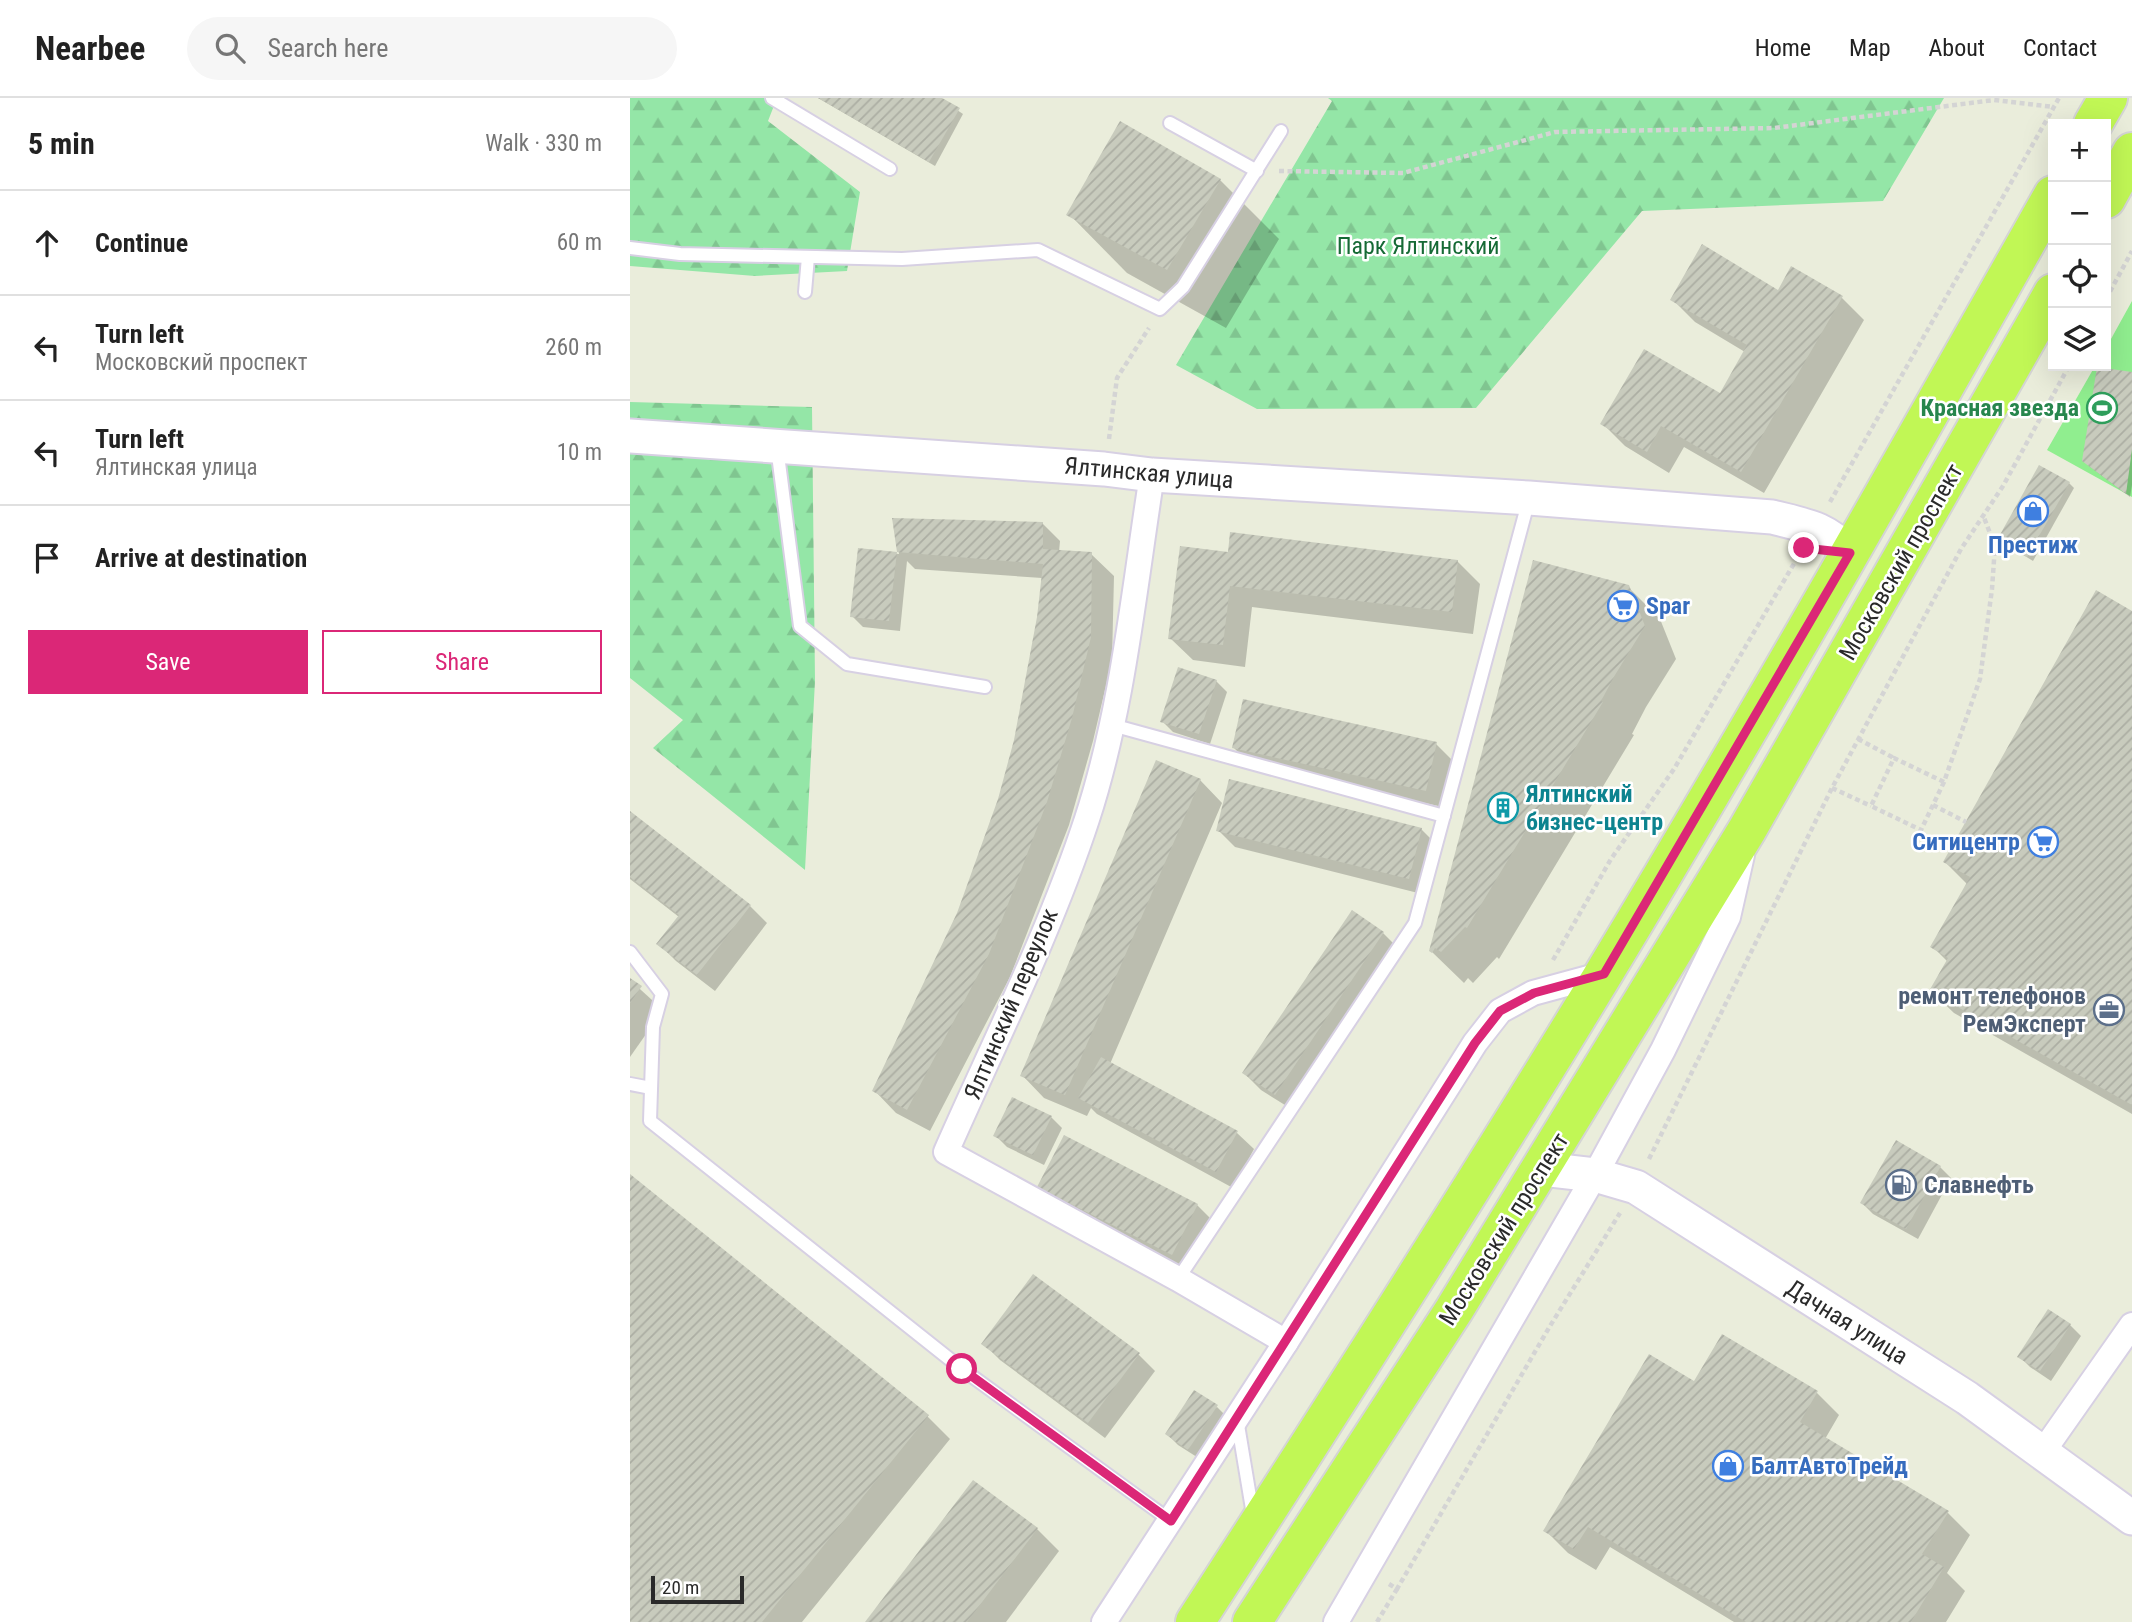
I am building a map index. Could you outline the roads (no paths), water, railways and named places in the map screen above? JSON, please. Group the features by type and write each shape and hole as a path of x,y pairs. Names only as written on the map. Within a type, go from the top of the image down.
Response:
{"main road":[{"path":"2096,119 2108,98"},
{"path":"2111,190 2132,152"},
{"name":"Московский проспект","path":"1195,1622 1521,1110 1604,974 1850,553 2048,204"},
{"name":"Московский проспект","path":"1252,1622 1454,1310 1747,830 2048,302"}],"street":[{"name":"Ялтинская улица","path":"630,436 1104,469 1152,475 1668,508 1806,548 1850,553"},
{"name":"Ялтинский переулок","path":"1152,475 1112,725 1087,819 1053,908 946,1152 1178,1279 1286,1342"},
{"name":"Московский проспект","path":"1336,1622 1595,1175 1663,1050 1728,917 1747,830"},
{"path":"1104,1622 1237,1419 1468,1054 1500,1011 1534,993 1604,974"},
{"name":"Дачная улица","path":"1542,1169 1595,1175 1636,1187 1968,1398 2132,1518"},
{"path":"2042,1453 2132,1325"}],"lane":[{"path":"772,98 890,169"},
{"path":"1170,123 1257,171"},
{"path":"630,248 680,254 902,259 1038,250 1160,309 1183,287 1281,131"},
{"path":"805,292 808,257"},
{"path":"777,446 800,626 847,664 985,687"},
{"path":"1178,1279 1415,923 1529,498"},
{"path":"1112,725 1444,816"},
{"path":"630,952 662,994 653,1027 650,1121 962,1369 1171,1521"},
{"path":"630,1084 651,1088"},
{"path":"1237,1419 1255,1529"}],"place":[{"name":"Красная звезда","path":"2102,408"},
{"name":"Престиж","path":"2033,511"},
{"name":"Spar","path":"1623,606"},
{"name":"Ялтинский бизнес-центр","path":"1503,808"},
{"name":"Ситицентр","path":"2043,842"},
{"name":"ремонт телефонов РемЭксперт","path":"2109,1010"},
{"name":"Славнефть","path":"1901,1185"},
{"name":"БалтАвтоТрейд","path":"1728,1466"}],"park label":[{"name":"Парк Ялтинский","path":"1418,246"}]}
